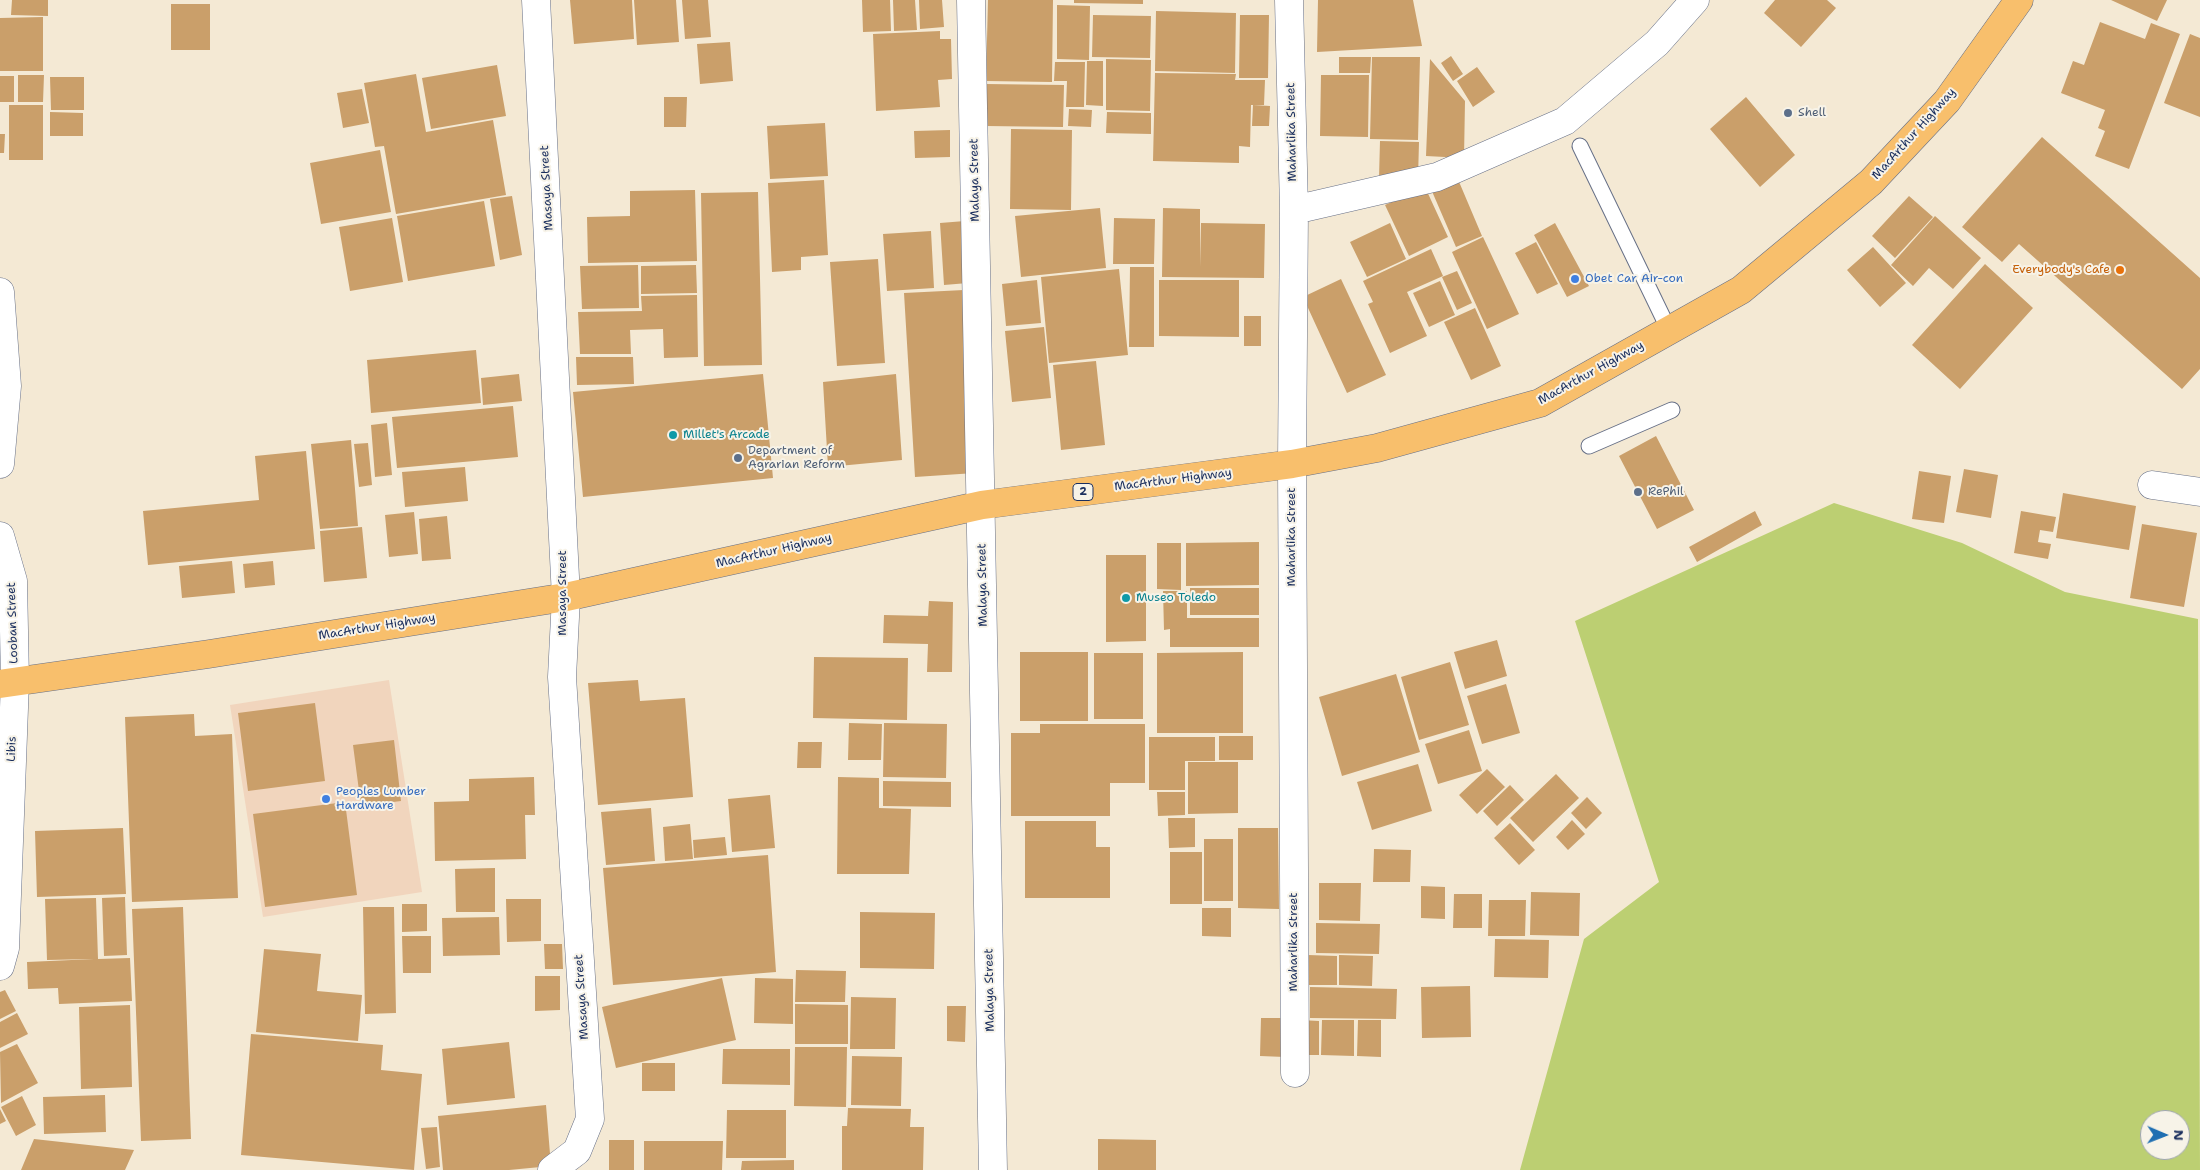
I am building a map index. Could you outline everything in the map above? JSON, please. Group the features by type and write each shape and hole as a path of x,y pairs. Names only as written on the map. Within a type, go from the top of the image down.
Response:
{"highway":[{"name":"MacArthur Highway","path":"8,682 209,654 566,597 982,505 1292,464 1377,448 1540,403 1741,290 1871,182 1947,102 2019,0"}],"street":[{"name":"Masaya Street","path":"536,0 566,597 562,677 590,1119 577,1151 552,1170"},
{"name":"Malaya Street","path":"971,0 982,505 993,1170"},
{"name":"Maharlika Street","path":"1289,0 1294,210 1292,464 1295,1074"},
{"path":"1294,210 1437,177 1564,121 1657,43 1695,0"},
{"path":"0,292 8,386 0,464"},
{"path":"2152,485 2200,492"},
{"name":"Looban Street","path":"0,536 13,581 8,682"},
{"name":"Libis","path":"0,966 5,948 8,682"}],"lane":[{"path":"1580,146 1669,330"},
{"path":"1589,446 1672,410"}],"shaded area":[{"name":"Peoples Lumber Hardware","path":"389,680 422,892 263,917 230,705"}],"green space":[{"path":"1834,503 1962,543 2065,592 2198,619 2200,1170 1520,1170 1584,939 1659,882 1575,621"}],"building":[{"path":"12,0 48,0 48,16 11,15"},
{"path":"570,0 632,0 634,39 574,44"},
{"path":"634,0 676,0 679,42 637,45"},
{"path":"682,0 708,0 711,37 685,39"},
{"path":"862,0 890,0 891,31 863,32"},
{"path":"893,0 915,0 917,30 894,31"},
{"path":"919,0 942,0 944,27 920,29"},
{"path":"988,0 1053,0 1052,82 986,81"},
{"path":"1074,0 1143,0 1143,4 1074,3"},
{"path":"1318,0 1413,0 1422,46 1317,52"},
{"path":"1775,0 1827,0 1836,8 1801,47 1764,13"},
{"path":"2111,0 2167,0 2157,21"},
{"path":"171,4 210,4 210,50 171,50"},
{"path":"1057,5 1090,6 1089,60 1057,59"},
{"path":"1156,11 1236,13 1235,73 1155,71"},
{"path":"1093,15 1151,16 1150,58 1092,57"},
{"path":"1240,15 1269,15 1268,78 1239,78"},
{"path":"43,17 43,71 0,71 0,18"},
{"path":"2100,22 2145,39 2151,23 2180,34 2129,169 2095,156 2105,131 2098,128 2105,110 2061,93 2073,61 2084,65"},
{"path":"940,31 940,39 951,39 952,79 938,80 940,107 876,111 873,34"},
{"path":"2190,34 2200,38 2200,117 2164,103"},
{"path":"730,42 733,81 700,84 697,44"},
{"path":"1451,56 1463,74 1453,81 1441,63"},
{"path":"1339,57 1371,57 1370,73 1339,73"},
{"path":"1372,57 1420,57 1418,140 1370,139"},
{"path":"1106,59 1151,60 1150,111 1106,110"},
{"path":"1430,59 1465,101 1464,158 1426,156"},
{"path":"1087,61 1103,61 1103,106 1086,105"},
{"path":"1055,62 1085,62 1084,107 1066,107 1067,81 1054,81"},
{"path":"497,65 506,116 431,129 422,78"},
{"path":"1477,67 1495,92 1473,107 1457,81"},
{"path":"1155,73 1236,74 1235,80 1265,80 1264,105 1251,105 1250,147 1239,146 1239,163 1153,161"},
{"path":"416,74 426,132 493,120 506,195 396,214 384,146 375,147 364,83"},
{"path":"18,75 44,75 43,102 18,102"},
{"path":"1321,75 1369,75 1368,137 1320,136"},
{"path":"0,76 14,76 14,102 0,102"},
{"path":"50,77 84,77 84,110 51,110"},
{"path":"986,84 1064,85 1063,127 986,126"},
{"path":"362,89 369,123 343,128 337,93"},
{"path":"664,97 687,97 686,127 664,127"},
{"path":"1746,97 1795,155 1760,187 1710,129"},
{"path":"9,105 43,105 43,160 9,160"},
{"path":"1253,105 1270,106 1269,126 1252,126"},
{"path":"1069,109 1092,110 1091,127 1068,126"},
{"path":"50,112 83,113 83,136 50,136"},
{"path":"1107,112 1151,113 1151,134 1106,133"},
{"path":"825,123 828,176 770,179 767,126"},
{"path":"1011,129 1072,130 1071,210 1010,209"},
{"path":"950,130 950,157 915,158 914,131"},
{"path":"0,134 5,134 4,153 0,153"},
{"name":"Everybody's Cafe","path":"2042,137 2200,278 2200,369 2182,389 2019,244 2002,262 1962,227"},
{"path":"1380,141 1419,142 1418,178 1379,178"},
{"path":"380,150 391,212 321,224 310,163"},
{"path":"1457,177 1482,236 1456,247 1431,189"},
{"path":"824,180 828,255 801,257 801,270 772,272 768,183"},
{"path":"1425,187 1448,237 1409,256 1385,205"},
{"path":"695,190 697,261 588,263 587,217 630,216 630,191"},
{"path":"758,192 762,365 704,366 701,193"},
{"path":"512,196 522,255 500,260 490,199"},
{"path":"1909,196 1933,217 1895,258 1872,236"},
{"path":"484,201 495,266 408,281 397,216"},
{"path":"1100,208 1106,268 1021,277 1015,216"},
{"path":"1163,208 1200,209 1200,267 1201,223 1265,224 1264,278 1162,277"},
{"path":"1935,216 1981,258 1953,289 1929,268 1913,286 1891,265"},
{"path":"392,218 403,282 350,291 339,227"},
{"path":"1114,218 1155,219 1154,264 1113,264"},
{"path":"965,221 968,283 944,285 940,223"},
{"path":"1390,223 1406,259 1367,277 1350,242"},
{"path":"1555,223 1589,286 1567,297 1534,235"},
{"path":"931,231 934,288 887,291 883,234"},
{"path":"1483,237 1519,314 1487,329 1452,252"},
{"path":"1536,242 1558,284 1537,294 1515,253"},
{"path":"1873,247 1906,283 1880,307 1847,270"},
{"path":"1431,249 1443,276 1407,292 1427,336 1390,353 1368,304 1373,302 1363,281"},
{"path":"878,259 885,363 837,366 830,262"},
{"path":"1985,264 2033,308 1960,389 1912,345"},
{"path":"638,265 639,308 582,309 580,266"},
{"path":"696,265 697,293 641,294 641,266"},
{"path":"1130,267 1154,267 1154,347 1129,347"},
{"path":"1119,269 1128,355 1049,363 1041,277"},
{"path":"1457,271 1472,303 1457,310 1442,277"},
{"path":"1341,279 1386,375 1347,393 1303,297"},
{"path":"1037,280 1041,323 1006,326 1002,284"},
{"path":"1159,280 1239,280 1239,337 1159,336"},
{"path":"1440,281 1455,315 1429,327 1413,293"},
{"path":"964,290 975,473 915,477 904,293"},
{"path":"697,295 698,357 664,358 663,329 630,330 631,354 580,354 578,312 642,311 641,296"},
{"path":"1475,308 1501,366 1471,380 1444,322"},
{"path":"1244,316 1261,316 1261,346 1244,346"},
{"path":"1044,327 1051,398 1012,402 1005,331"},
{"path":"476,350 481,403 371,413 367,360"},
{"path":"576,357 633,357 634,384 577,385"},
{"path":"1096,361 1105,445 1061,450 1053,365"},
{"path":"519,374 522,401 483,405 481,378"},
{"name":"Millet's Arcade","path":"763,374 773,478 583,497 573,392"},
{"path":"896,374 902,460 828,467 823,382"},
{"path":"513,406 518,457 397,468 392,417"},
{"path":"387,423 392,475 375,477 371,425"},
{"path":"1656,436 1694,510 1657,529 1619,456"},
{"path":"351,440 358,526 320,529 311,444"},
{"path":"368,443 372,485 359,487 354,444"},
{"path":"306,451 315,549 148,565 143,511 259,500 255,456"},
{"path":"465,467 468,501 405,507 402,472"},
{"path":"1964,469 1998,475 1991,518 1956,512"},
{"path":"1919,471 1951,476 1944,523 1912,519"},
{"path":"2063,493 2136,506 2129,550 2056,538"},
{"path":"1755,511 1762,525 1697,562 1689,547"},
{"path":"2021,511 2056,517 2053,532 2040,530 2038,542 2051,544 2048,559 2014,553"},
{"path":"414,512 418,554 389,557 385,515"},
{"path":"447,516 451,559 422,561 419,519"},
{"path":"2142,524 2197,533 2184,607 2130,598"},
{"path":"362,527 367,578 324,582 320,531"},
{"path":"1259,542 1259,585 1186,586 1186,543"},
{"path":"1157,543 1181,543 1181,590 1157,589"},
{"name":"Museo Toledo","path":"1106,555 1146,555 1146,641 1106,642"},
{"path":"232,561 235,593 182,598 179,566"},
{"path":"273,561 275,585 245,588 243,564"},
{"path":"1190,588 1259,588 1259,615 1190,615"},
{"path":"1163,591 1187,591 1187,618 1259,618 1259,647 1170,647 1170,629 1164,630"},
{"path":"929,601 953,602 952,672 927,672 928,644 883,643 884,615 928,616"},
{"path":"1497,640 1507,676 1465,689 1454,652"},
{"path":"1020,652 1088,652 1088,721 1020,721"},
{"path":"1243,652 1243,733 1157,733 1157,653"},
{"path":"1094,653 1143,653 1143,719 1094,719"},
{"path":"814,657 908,658 907,720 813,718"},
{"path":"1450,662 1469,725 1419,740 1401,677"},
{"path":"1396,674 1420,752 1342,776 1319,697"},
{"path":"638,680 640,701 685,698 693,797 598,805 588,683"},
{"path":"1506,684 1520,733 1482,744 1467,696"},
{"path":"315,703 325,781 248,791 238,713"},
{"path":"194,714 195,736 232,734 238,898 132,902 125,717"},
{"path":"849,723 882,724 881,760 848,760"},
{"path":"884,723 947,724 946,778 883,777"},
{"path":"1040,724 1145,724 1145,783 1110,783 1110,816 1011,816 1011,733 1040,733"},
{"path":"1469,730 1482,771 1438,784 1425,744"},
{"path":"1219,736 1253,736 1253,760 1219,760"},
{"path":"1149,737 1215,737 1215,761 1185,761 1185,790 1149,790"},
{"path":"394,740 401,801 361,806 353,745"},
{"path":"798,742 822,742 821,768 797,768"},
{"path":"1188,762 1238,762 1238,813 1188,814"},
{"path":"1418,764 1432,811 1372,830 1357,782"},
{"path":"1487,769 1505,787 1477,814 1459,795"},
{"path":"1556,774 1579,798 1533,842 1510,818"},
{"path":"534,777 535,815 525,815 526,859 435,861 434,802 469,801 469,779"},
{"path":"838,777 879,778 879,808 911,809 909,874 837,874"},
{"path":"883,781 951,782 951,807 883,806"},
{"path":"1510,785 1524,800 1497,826 1483,811"},
{"path":"1157,792 1185,792 1185,815 1158,816"},
{"path":"770,795 775,848 732,852 728,799"},
{"path":"1587,797 1602,813 1586,829 1571,813"},
{"path":"345,802 357,895 265,907 253,814"},
{"path":"651,808 655,861 606,865 601,812"},
{"path":"1168,818 1195,818 1195,847 1169,848"},
{"path":"1572,820 1585,834 1568,850 1556,837"},
{"path":"1025,821 1096,821 1096,847 1110,847 1110,898 1025,898"},
{"path":"1510,823 1535,850 1519,865 1494,838"},
{"path":"690,824 693,859 665,861 663,827"},
{"path":"123,828 126,894 37,897 35,831"},
{"path":"1238,828 1278,828 1279,909 1238,908"},
{"path":"725,837 727,855 694,858 693,840"},
{"path":"1204,839 1233,839 1233,901 1204,901"},
{"path":"1374,849 1411,850 1410,882 1373,882"},
{"path":"1170,852 1202,852 1202,904 1170,904"},
{"path":"768,855 776,972 613,985 603,868"},
{"path":"495,868 495,912 456,912 455,869"},
{"path":"1319,883 1361,883 1360,921 1319,920"},
{"path":"1421,886 1445,887 1445,919 1421,918"},
{"path":"1531,892 1580,893 1579,936 1530,935"},
{"path":"1454,894 1482,894 1482,928 1453,928"},
{"path":"125,897 127,955 104,956 102,898"},
{"path":"96,898 98,959 130,958 132,1001 59,1004 58,988 28,989 27,962 94,959 47,960 45,899"},
{"path":"506,899 541,899 541,941 507,942"},
{"path":"1489,900 1526,900 1525,936 1488,936"},
{"path":"402,904 427,904 427,931 402,932"},
{"path":"183,907 191,1139 141,1141 132,909"},
{"path":"363,907 394,907 396,1013 365,1014"},
{"path":"1202,908 1231,908 1231,937 1202,936"},
{"path":"860,912 935,913 934,969 860,968"},
{"path":"499,917 500,955 443,956 442,918"},
{"path":"1316,923 1380,924 1379,954 1316,953"},
{"path":"402,936 431,936 431,973 403,973"},
{"path":"1495,939 1549,940 1548,978 1494,977"},
{"path":"544,944 562,944 563,969 545,969"},
{"path":"264,949 321,954 317,991 362,995 358,1041 256,1032"},
{"path":"1308,955 1337,956 1337,985 1307,985"},
{"path":"1339,955 1373,956 1372,986 1339,985"},
{"path":"796,970 846,971 845,1002 795,1002"},
{"path":"535,976 560,976 560,1010 535,1011"},
{"path":"722,978 736,1040 616,1068 602,1007"},
{"path":"755,978 793,979 793,1024 754,1023"},
{"path":"1470,986 1471,1037 1422,1038 1421,987"},
{"path":"1310,987 1397,989 1396,1019 1310,1018"},
{"path":"5,990 16,1011 0,1019 0,992"},
{"path":"851,997 896,998 895,1049 850,1049"},
{"path":"795,1004 848,1005 848,1044 795,1044"},
{"path":"130,1005 132,1087 81,1089 79,1007"},
{"path":"947,1006 966,1006 965,1042 947,1041"},
{"path":"17,1013 28,1034 0,1048 0,1022"},
{"path":"1261,1018 1285,1018 1285,1057 1260,1056"},
{"path":"1300,1020 1319,1021 1319,1055 1300,1055"},
{"path":"1322,1020 1354,1020 1354,1056 1321,1055"},
{"path":"1358,1020 1381,1020 1381,1057 1357,1056"},
{"path":"251,1034 383,1045 381,1070 422,1074 414,1170 241,1155"},
{"path":"509,1042 515,1098 447,1105 442,1049"},
{"path":"17,1044 38,1083 1,1103 0,1052"},
{"path":"795,1047 847,1047 846,1107 794,1106"},
{"path":"723,1049 790,1049 790,1085 722,1084"},
{"path":"852,1056 902,1057 901,1106 851,1105"},
{"path":"642,1063 675,1063 675,1091 642,1091"},
{"path":"105,1095 106,1132 44,1134 43,1097"},
{"path":"22,1096 36,1125 16,1136 1,1107"},
{"path":"546,1105 551,1166 509,1170 443,1170 438,1116"},
{"path":"848,1108 911,1109 910,1127 924,1127 923,1170 842,1170 842,1126 847,1126"},
{"path":"0,1109 6,1121 0,1124"},
{"path":"727,1110 786,1110 786,1158 726,1158"},
{"path":"437,1127 440,1167 426,1169 421,1128"},
{"path":"34,1139 134,1150 125,1170 21,1170"},
{"path":"1098,1139 1156,1140 1156,1170 1098,1170"},
{"path":"609,1140 634,1140 634,1170 609,1170"},
{"path":"644,1141 723,1141 722,1170 644,1170"},
{"path":"794,1160 794,1170 741,1170 742,1161"}],"place":[{"name":"Shell","path":"1788,113"},
{"name":"Everybody's Cafe","path":"2120,270"},
{"name":"Obet Car Air-con","path":"1575,279"},
{"name":"Millet's Arcade","path":"673,435"},
{"name":"Department of Agrarian Reform","path":"738,458"},
{"name":"RePhil","path":"1638,492"},
{"name":"Museo Toledo","path":"1126,598"},
{"name":"Peoples Lumber Hardware","path":"326,799"}]}
